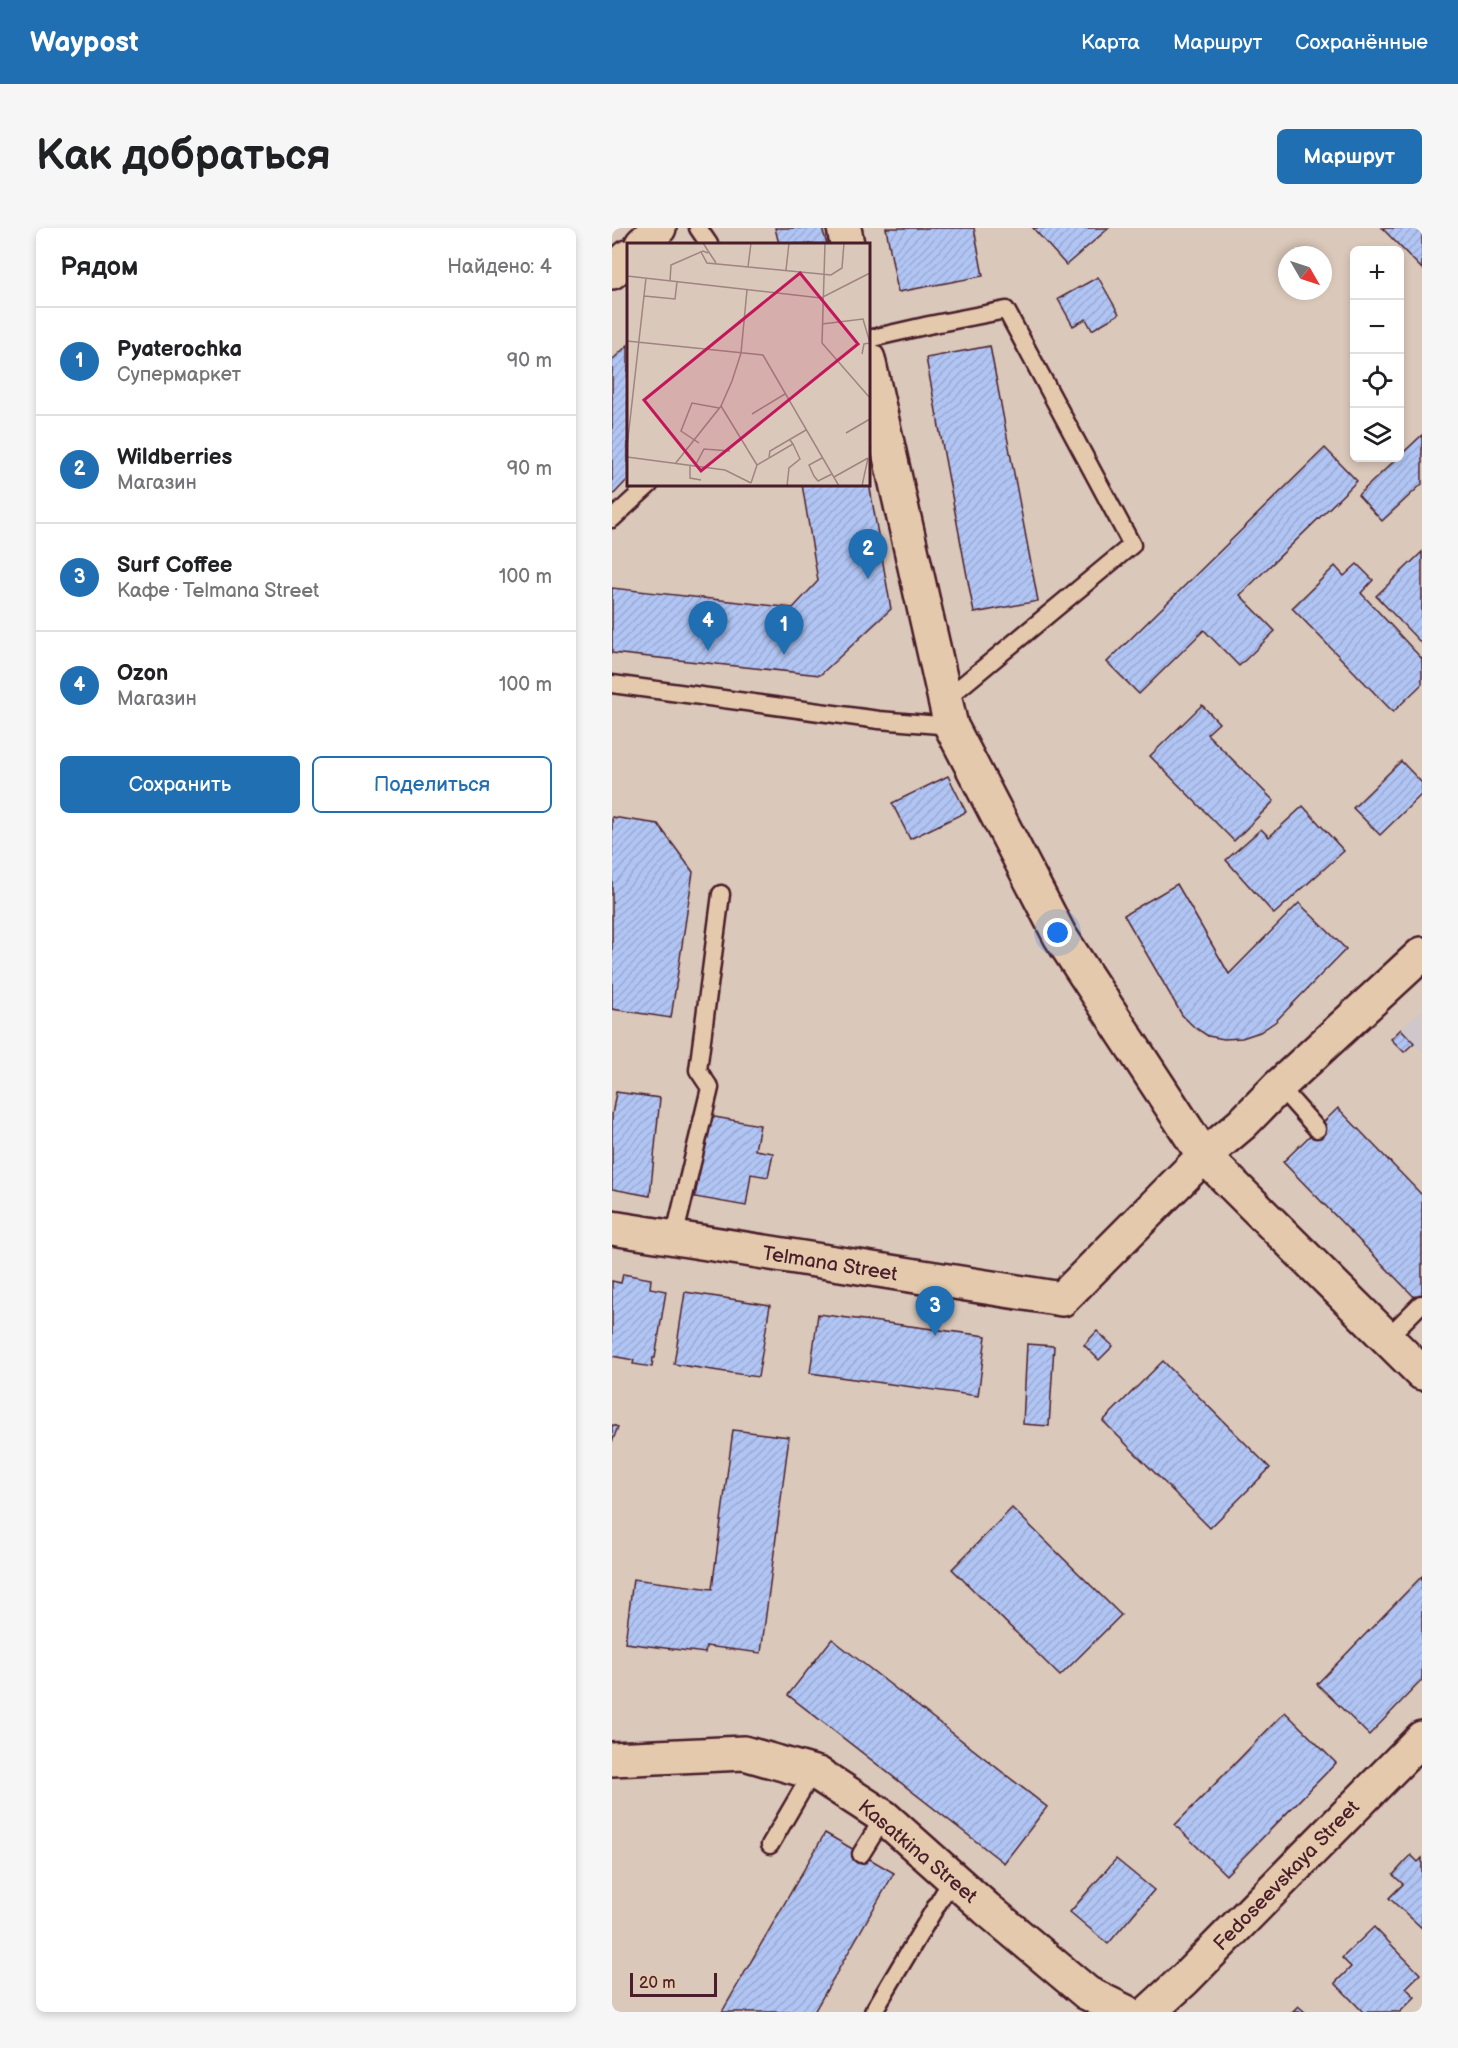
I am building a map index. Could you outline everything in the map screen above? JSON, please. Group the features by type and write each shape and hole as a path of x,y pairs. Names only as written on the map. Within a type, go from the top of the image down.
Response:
{"street":[{"path":"844,228 847,243"},
{"path":"612,272 627,259"},
{"path":"870,368 949,712 1060,936 1204,1156 1422,1373"},
{"path":"1204,1156 1242,1124 1279,1086 1422,954"},
{"name":"Telmana Street","path":"612,1228 1062,1299 1204,1156"},
{"name":"Fedoseevskaya Street","path":"1149,2012 1185,1979 1422,1738"},
{"name":"Kasatkina Street","path":"612,1759 744,1753 818,1774 884,1817 1087,1993 1126,2012"}],"lane":[{"path":"698,228 708,243"},
{"path":"612,684 879,720 949,712 1132,545 1006,310 870,339"},
{"path":"612,519 648,486"},
{"path":"674,1238 710,1088 698,1070 721,894"},
{"path":"1279,1086 1317,1129"},
{"path":"1387,1338 1421,1304"},
{"path":"770,1845 812,1773"},
{"path":"861,1854 884,1817"},
{"path":"873,2012 953,1878"}],"shaded area":[{"path":"1422,1010 1422,1051 1401,1029"}],"building":[{"path":"775,228 822,228 827,243 779,243"},
{"path":"886,228 974,228 983,276 898,292"},
{"path":"1033,228 1109,228 1066,265"},
{"path":"1382,228 1422,228 1422,269 1404,251 1404,246 1400,246"},
{"path":"1098,277 1119,314 1092,330 1086,319 1073,326 1058,299"},
{"path":"627,346 627,480 612,496 612,360"},
{"path":"990,346 1038,601 974,613 926,358"},
{"path":"1422,435 1422,484 1382,521 1358,495 1393,462 1404,462 1404,452"},
{"path":"1325,448 1357,481 1240,595 1275,631 1239,666 1204,630 1139,694 1107,662"},
{"path":"802,486 870,486 891,609 820,675 612,653 612,588 793,608 818,581"},
{"path":"1422,552 1422,644 1376,596"},
{"path":"1357,564 1373,580 1361,593 1422,659 1422,684 1393,712 1292,608 1335,566 1344,576"},
{"path":"1202,705 1219,723 1207,734 1274,801 1234,841 1150,756"},
{"path":"1401,761 1422,783 1422,794 1380,835 1353,808"},
{"path":"948,776 966,812 910,839 892,803"},
{"path":"1303,806 1344,851 1274,914 1226,860 1261,829 1269,837"},
{"path":"612,817 658,824 693,872 671,1018 612,1009"},
{"path":"1177,884 1229,974 1299,903 1346,949 1275,1022 1260,1032 1242,1038 1224,1039 1208,1036 1182,1015 1124,915"},
{"path":"1401,1029 1414,1043 1404,1052 1391,1039"},
{"path":"616,1092 660,1098 650,1196 612,1189 612,1115"},
{"path":"1338,1108 1422,1195 1422,1305 1283,1162"},
{"path":"709,1116 760,1125 755,1150 773,1153 768,1177 751,1174 746,1206 695,1197"},
{"path":"623,1274 651,1279 650,1288 666,1291 652,1367 633,1364 634,1360 612,1356 612,1281 621,1283"},
{"path":"685,1292 770,1305 758,1377 674,1364"},
{"path":"818,1314 986,1336 978,1396 810,1373"},
{"path":"1097,1331 1113,1346 1099,1360 1084,1345"},
{"path":"1027,1344 1054,1346 1049,1426 1023,1424"},
{"path":"1163,1361 1270,1468 1210,1528 1103,1421"},
{"path":"612,1425 618,1427 612,1442"},
{"path":"733,1430 789,1437 761,1653 706,1646 705,1653 625,1643 633,1579 712,1589"},
{"path":"1012,1508 1121,1615 1060,1676 952,1569"},
{"path":"1422,1576 1422,1680 1369,1735 1317,1684"},
{"path":"832,1639 1047,1807 1004,1863 788,1695"},
{"path":"1285,1712 1336,1763 1226,1875 1175,1825"},
{"path":"825,1833 894,1873 814,2012 722,2012"},
{"path":"1411,1855 1418,1862 1422,1858 1422,1928 1389,1898 1403,1884 1393,1875"},
{"path":"1116,1859 1154,1890 1108,1944 1070,1912"},
{"path":"1374,1927 1420,1974 1406,1988 1415,1997 1400,2012 1363,2012 1335,1983 1351,1967 1342,1958"},
{"path":"1298,2006 1305,2012 1292,2012"}],"place":[{"name":"Wildberries","path":"868,579"},
{"name":"Ozon","path":"708,651"},
{"name":"Pyaterochka","path":"784,655"},
{"name":"Surf Coffee","path":"935,1336"}]}
